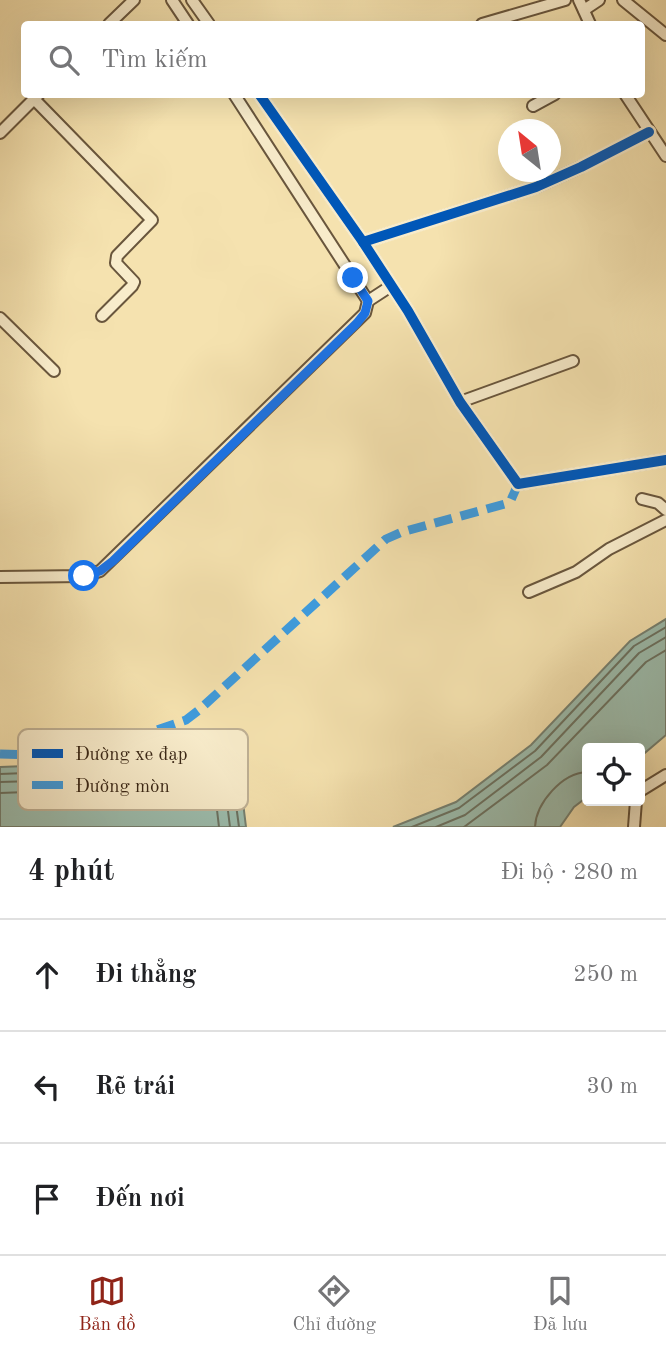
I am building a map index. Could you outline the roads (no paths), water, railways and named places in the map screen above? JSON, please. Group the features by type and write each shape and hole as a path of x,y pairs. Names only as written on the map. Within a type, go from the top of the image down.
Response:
{"street":[{"path":"112,21 134,0"},
{"path":"172,0 186,21"},
{"path":"192,0 207,21"},
{"path":"492,21 565,0"},
{"path":"582,5 599,0"},
{"path":"623,0 666,36"},
{"path":"0,133 36,98"},
{"path":"38,98 152,220 117,256 116,263 134,282 102,316"},
{"path":"237,98 368,301"},
{"path":"262,98 363,242 460,402 517,484 666,460"},
{"path":"533,106 548,98"},
{"path":"628,98 666,156"},
{"path":"363,242 536,187 649,132"},
{"path":"0,578 84,576 100,571 357,323 365,313 368,301 391,286"},
{"path":"0,318 54,371"},
{"path":"460,402 573,361"},
{"path":"642,499 658,503 666,510"},
{"path":"529,592 576,572 609,550 666,520"},
{"path":"645,788 666,775"},
{"path":"634,827 636,806"}],"water":[{"path":"666,619 666,735 645,753 645,743 582,743 582,801 574,807 560,827 393,827 456,802 531,745 630,641"},
{"path":"18,766 18,810 244,810 246,827 0,827 0,767"}]}
